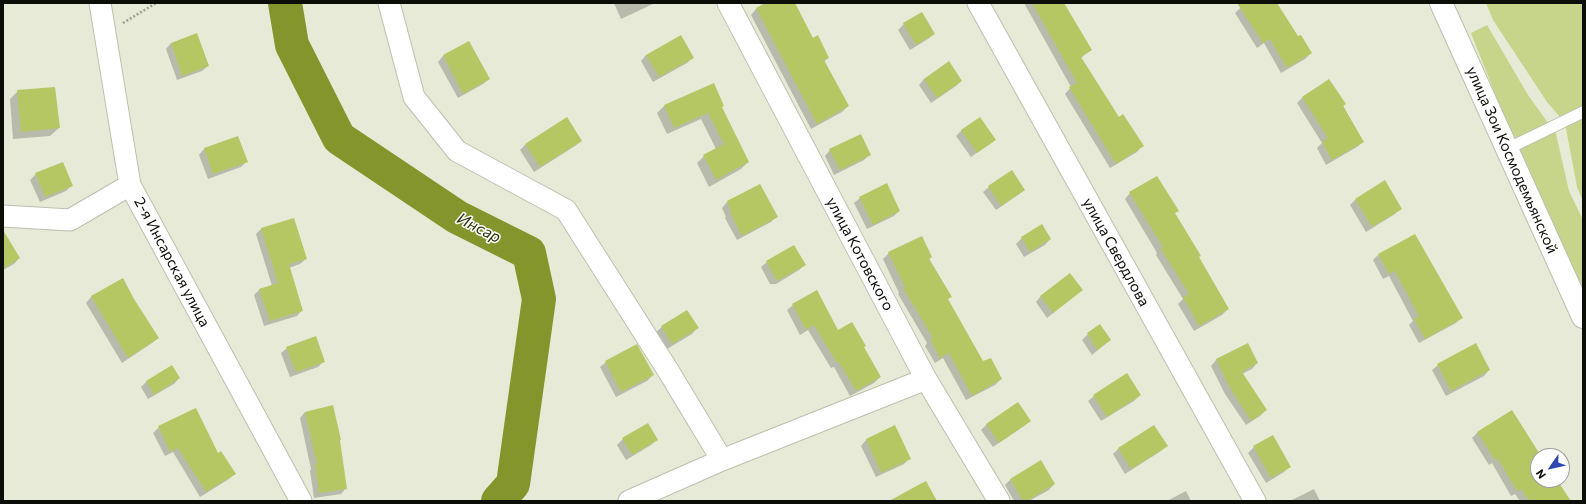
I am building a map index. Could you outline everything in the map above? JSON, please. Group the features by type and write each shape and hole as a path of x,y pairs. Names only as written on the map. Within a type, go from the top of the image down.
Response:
{"street":[{"name":"2-я Инсарская улица","path":"100,3 130,185 301,501"},
{"path":"388,3 414,97 456,151 566,210 669,372 722,460"},
{"name":"улица Котовского","path":"728,3 926,379 999,501"},
{"name":"улица Свердлова","path":"978,3 1255,501"},
{"name":"улица Зои Космодемьянской","path":"1440,3 1583,317"},
{"path":"3,216 70,220 130,185"},
{"path":"629,501 722,460 926,379"}],"lane":[{"path":"1507,149 1583,112"}],"path":[{"path":"106,34 156,3"}],"green space":[{"path":"1486,3 1583,3 1583,201 1577,187 1565,123 1547,102 1493,20"},
{"path":"1487,25 1528,95 1556,134 1569,191 1583,220 1583,295 1520,157 1471,33"}],"building":[{"path":"765,3 795,3 813,38 818,35 829,58 824,60 849,106 817,124 756,8"},
{"path":"1032,3 1064,3 1092,50 1081,57 1119,117 1123,114 1144,146 1116,164 1069,87 1077,83"},
{"path":"1237,3 1277,3 1298,36 1301,35 1312,53 1287,68 1270,39 1263,43"},
{"path":"922,12 935,34 916,45 903,23"},
{"path":"197,33 209,66 182,76 171,43"},
{"path":"681,35 694,58 659,77 646,55"},
{"path":"469,41 490,79 463,94 443,55"},
{"path":"949,61 962,81 937,98 924,79"},
{"path":"1329,79 1346,104 1343,106 1364,142 1332,160 1322,142 1328,138 1302,97"},
{"path":"714,83 724,106 722,107 749,162 716,180 703,155 724,144 708,113 674,128 664,105"},
{"path":"55,87 60,128 21,132 17,90"},
{"path":"567,117 582,141 540,167 525,144"},
{"path":"980,117 996,140 977,153 961,130"},
{"path":"861,134 871,155 840,170 829,149"},
{"path":"238,136 248,162 213,174 204,148"},
{"path":"63,162 73,186 45,197 35,173"},
{"path":"1012,170 1025,190 1001,206 988,186"},
{"path":"1157,176 1179,211 1175,213 1201,256 1199,257 1229,309 1199,326 1183,297 1189,294 1161,249 1163,247 1129,192"},
{"path":"1385,180 1402,209 1372,227 1355,199"},
{"path":"887,183 900,211 873,225 859,197"},
{"path":"760,184 778,217 742,236 730,212 731,211 727,201"},
{"path":"294,218 307,259 289,264 303,311 270,321 259,289 278,283 261,228"},
{"path":"1042,224 1051,239 1030,252 1021,237"},
{"path":"3,230 20,258 3,269"},
{"path":"1415,234 1463,318 1425,339 1414,319 1419,316 1395,271 1389,274 1378,254"},
{"path":"922,236 932,257 929,259 952,297 948,299 983,361 991,358 1002,379 972,396 949,353 940,358 930,339 933,338 903,288 905,287 888,252"},
{"path":"794,245 806,265 777,281 766,261"},
{"path":"1070,273 1083,290 1053,313 1040,296"},
{"path":"123,278 134,299 159,338 128,358 91,296"},
{"path":"817,290 838,330 852,322 881,377 856,391 839,362 837,363 814,325 806,330 792,304"},
{"path":"687,310 699,328 672,344 661,326"},
{"path":"1100,324 1111,340 1097,350 1087,333"},
{"path":"316,336 325,362 296,372 286,347"},
{"path":"1248,343 1258,363 1242,372 1267,410 1251,421 1230,388 1216,359"},
{"path":"1476,343 1490,370 1451,391 1437,364"},
{"path":"637,344 654,375 621,392 605,361"},
{"path":"172,365 180,378 154,395 146,381"},
{"path":"1127,373 1141,395 1107,417 1093,395"},
{"path":"1018,402 1031,421 999,443 986,424"},
{"path":"333,405 341,440 347,489 319,493 315,464 317,464 305,412"},
{"path":"196,408 218,453 221,451 236,474 206,492 178,448 170,452 158,426"},
{"path":"1512,410 1536,448 1530,448 1530,488 1562,488 1571,501 1529,501 1521,489 1517,491 1498,459 1495,460 1477,432"},
{"path":"648,423 658,440 632,455 622,438"},
{"path":"895,425 911,459 881,473 866,439"},
{"path":"1154,425 1168,446 1131,469 1118,448"},
{"path":"1273,435 1291,467 1271,478 1253,446"},
{"path":"1041,460 1055,484 1027,501 1023,501 1010,479"},
{"path":"926,481 937,501 889,501 922,483"}],"waterway":[{"name":"Инсар","path":"285,3 292,45 339,138 457,217 529,253 539,299 513,484 498,501"}]}
